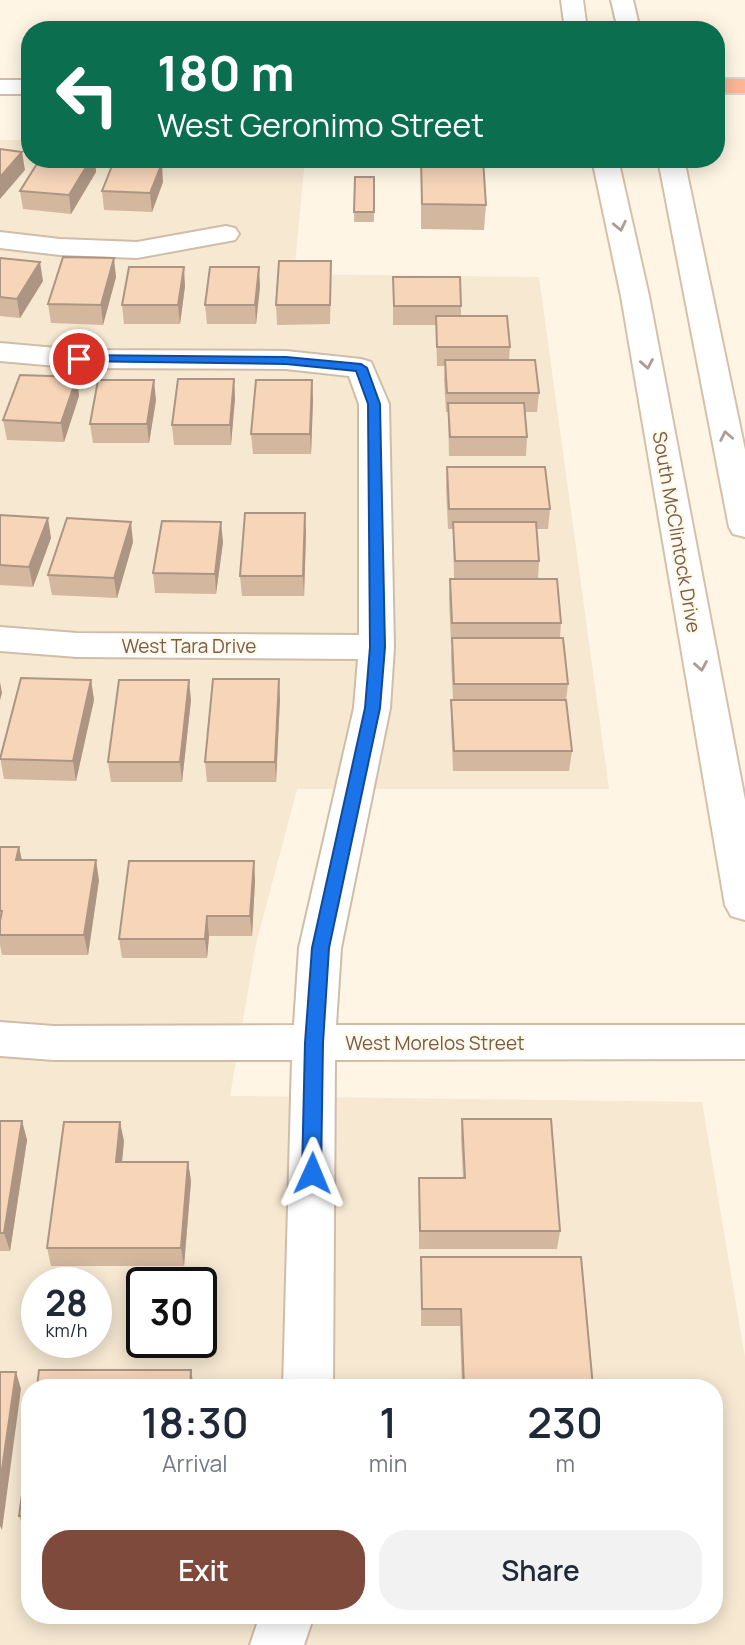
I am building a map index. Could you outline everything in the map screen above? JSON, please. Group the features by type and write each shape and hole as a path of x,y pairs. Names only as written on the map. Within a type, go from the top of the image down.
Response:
{"highway":[{"path":"725,86 745,86"}],"street":[{"path":"572,0 575,21"},
{"path":"622,0 627,21"},
{"path":"0,87 21,87"},
{"name":"South McClintock Drive","path":"607,168 635,296 745,905"},
{"path":"673,168 745,527"},
{"path":"0,240 60,247 136,250 226,234"},
{"path":"0,352 79,359 286,360 361,368 374,404 377,647 372,708 320,948 314,1043 308,1379"},
{"name":"West Tara Drive","path":"0,639 77,645 377,647"},
{"name":"West Morelos Street","path":"0,1039 54,1043 745,1042"},
{"path":"277,1645 284,1624"}],"shaded area":[{"path":"0,140 21,140 21,168 304,168 294,274 539,277 609,789 297,789 256,944 230,1096 702,1102 745,1357 745,1645 0,1645"}],"building":[{"path":"0,149 21,152 21,153 0,177"},
{"path":"34,168 86,168 69,195 20,191"},
{"path":"111,168 160,168 150,193 102,191"},
{"path":"421,168 484,168 486,205 422,204"},
{"path":"355,177 374,177 374,212 354,212"},
{"path":"63,257 114,258 101,305 48,304"},
{"path":"0,258 40,262 17,299 0,297"},
{"path":"279,261 331,261 330,305 276,305"},
{"path":"129,267 184,267 178,305 122,305"},
{"path":"210,267 259,267 255,305 205,305"},
{"path":"393,277 460,277 461,306 394,306"},
{"path":"436,316 507,316 510,347 437,347"},
{"path":"445,360 535,360 539,393 447,393"},
{"path":"20,375 77,377 61,423 3,420"},
{"path":"178,379 234,379 230,425 172,425"},
{"path":"98,380 154,380 147,424 90,424"},
{"path":"256,380 312,380 310,434 251,434"},
{"path":"448,403 524,403 527,437 450,437"},
{"path":"447,467 545,467 550,509 449,509"},
{"path":"245,513 305,513 303,576 240,576"},
{"path":"0,515 48,518 29,567 0,565"},
{"path":"67,518 131,522 114,578 48,575"},
{"path":"162,521 221,522 215,574 153,573"},
{"path":"453,522 536,522 539,561 455,561"},
{"path":"450,579 557,579 561,623 452,623"},
{"path":"452,638 563,638 568,684 454,684"},
{"path":"21,678 91,680 73,761 0,759"},
{"path":"213,679 279,679 275,762 205,762"},
{"path":"119,680 189,680 180,762 108,762"},
{"path":"451,700 566,700 572,751 454,751"},
{"path":"0,847 19,847 16,860 96,860 84,935 0,935"},
{"path":"129,861 254,861 250,916 207,916 205,939 119,939"},
{"path":"462,1119 551,1119 560,1231 420,1231 419,1178 465,1178"},
{"path":"0,1121 22,1121 4,1233 0,1233"},
{"path":"64,1122 120,1122 116,1162 188,1162 181,1248 47,1248"},
{"path":"421,1257 581,1257 592,1379 464,1379 461,1309 422,1309"},
{"path":"39,1370 191,1370 190,1379 38,1379"},
{"path":"0,1372 16,1372 0,1483"}],"route":[{"path":"79,359 286,360 361,368 374,404 377,647 372,708 320,948 314,1043 312,1173"}]}
